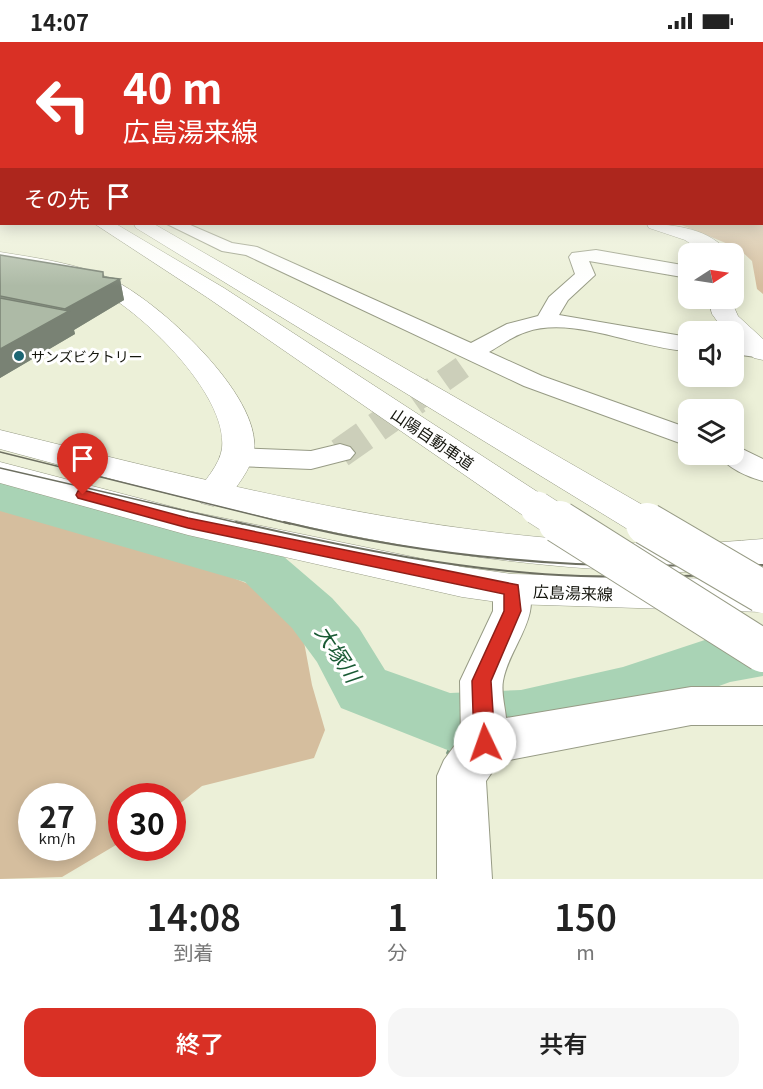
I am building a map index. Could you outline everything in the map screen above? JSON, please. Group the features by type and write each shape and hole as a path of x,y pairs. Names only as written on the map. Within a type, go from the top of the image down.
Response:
{"main road":[{"name":"山陽自動車道","path":"106,225 216,293 537,508 763,651"},
{"name":"山陽自動車道","path":"144,225 763,594"},
{"path":"658,225 692,236 703,243"},
{"path":"0,258 44,265 84,276 115,290 143,308 215,384 236,423 238,452 213,495"},
{"path":"722,309 732,323 763,352"},
{"path":"0,439 213,495 375,529 464,543 563,553 678,558 763,552"},
{"name":"広島湯来線","path":"0,472 188,523 462,582 512,590 763,594"}],"street":[{"path":"177,225 228,247 251,251 473,357 678,434"},
{"path":"547,322 548,315 565,291 585,275 578,257 581,255 596,255 678,270"},
{"path":"473,357 520,326 547,322 577,324 648,341 678,343"},
{"path":"744,349 763,352"},
{"path":"235,457 311,460 340,453"},
{"path":"744,461 763,472"},
{"path":"465,879 463,875 461,776 484,742 482,681 512,611 512,590"},
{"path":"484,742 690,706 763,706"}],"shaded area":[{"path":"681,225 763,225 763,294 757,289 752,261 744,254 744,243 726,243"},
{"path":"0,504 138,540 271,593 304,642 312,685 325,730 314,758 202,786 186,799 186,783 108,783 108,850 96,857 96,783 18,783 18,861 89,861 62,877 0,879"}],"building":[{"path":"0,255 103,272 103,277 120,279 65,309 0,296"},
{"path":"0,298 69,311 0,349"}],"waterway":[{"name":"大塚川","path":"0,496 264,569 312,613 338,645 363,689 450,722 521,719 623,694 726,658 763,652"},
{"path":"452,753 464,725"}],"tunnel":[{"path":"415,401 467,364"},
{"path":"340,453 417,399"}],"tram line":[{"path":"0,452 290,524"},
{"path":"0,468 243,524"},
{"path":"236,522 322,541 494,570 604,577 763,575"},
{"path":"284,522 356,538 503,559 599,565 763,565"}],"place":[{"name":"サンズビクトリー","path":"19,356"}],"route":[{"path":"83,495 188,523 462,582 512,590 512,611 482,681 485,743"}]}
